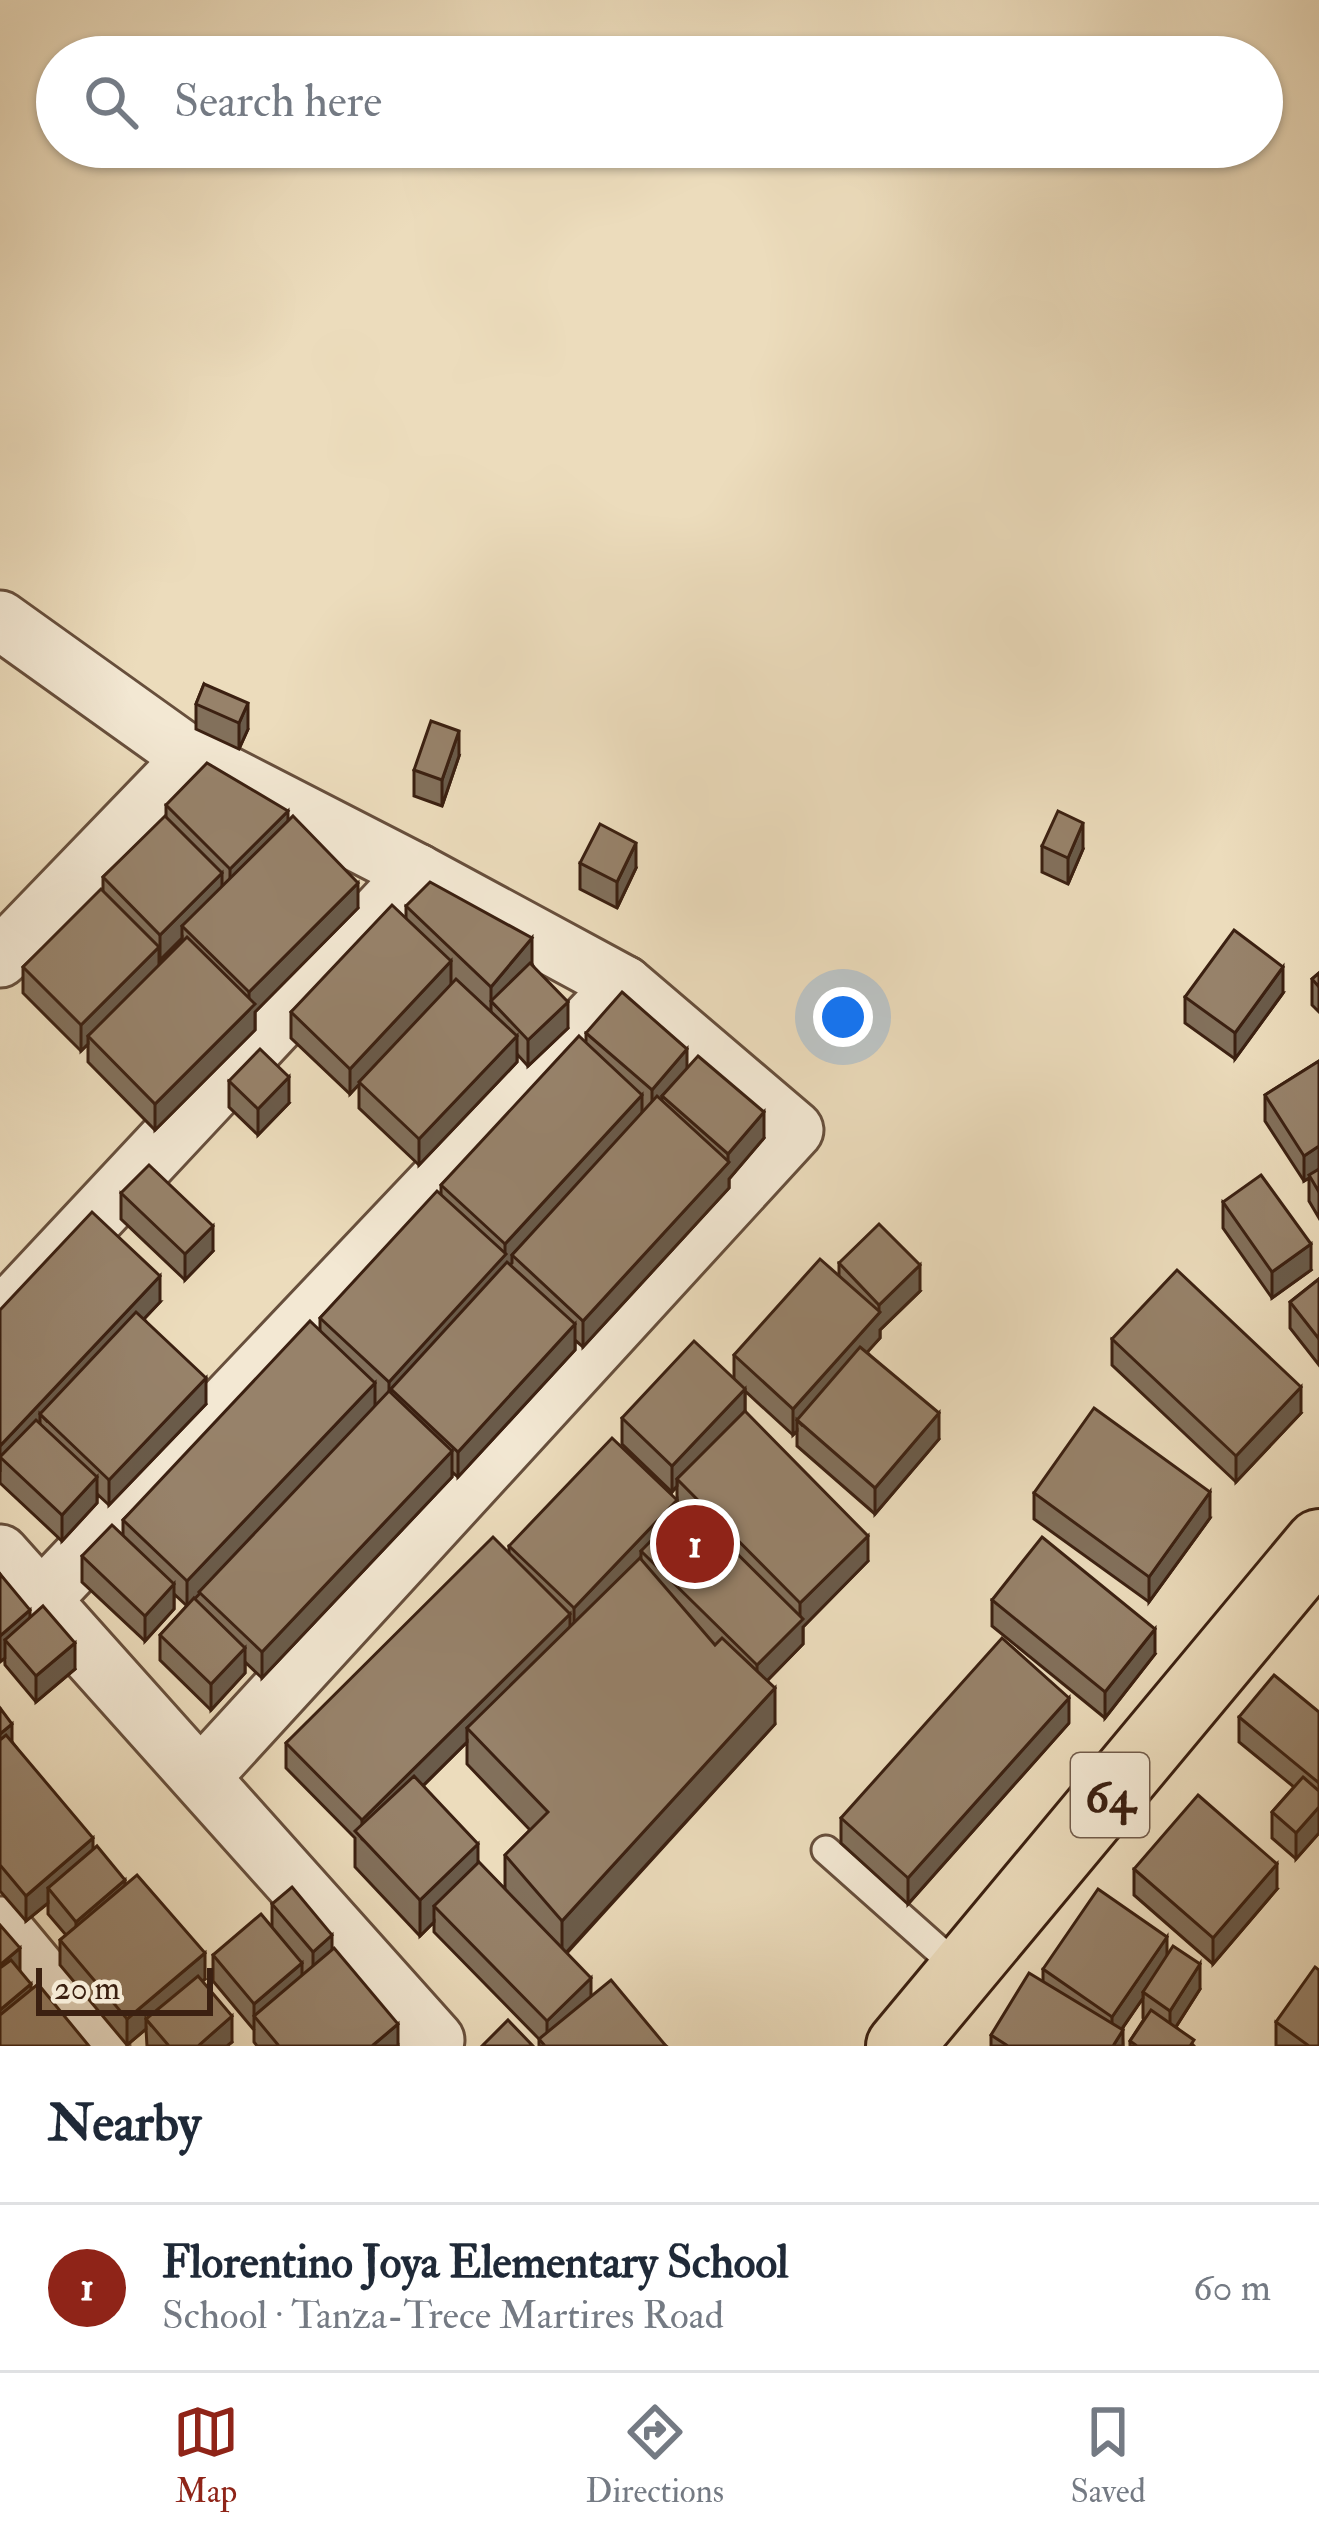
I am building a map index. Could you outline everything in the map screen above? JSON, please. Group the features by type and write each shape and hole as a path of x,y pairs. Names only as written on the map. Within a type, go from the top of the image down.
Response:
{"main road":[{"name":"64","path":"900,2046 1319,1544"}],"street":[{"path":"0,620 193,758 624,985 794,1130 201,1777"},
{"path":"0,958 193,758"},
{"path":"0,1318 417,873"},
{"path":"41,1600 624,985"},
{"path":"0,1554 435,2040 428,2046"},
{"path":"0,1926 100,2046"}],"lane":[{"path":"826,1850 962,1971"}],"building":[{"path":"204,684 248,703 239,723 196,704"},
{"path":"431,721 459,731 442,780 414,770"},
{"path":"207,763 288,811 230,869 166,805"},
{"path":"1058,811 1083,823 1068,858 1042,846"},
{"path":"165,816 222,873 160,935 103,877"},
{"path":"293,816 358,883 249,992 182,926"},
{"path":"600,824 636,843 617,882 580,863"},
{"path":"430,882 532,938 491,987 406,906"},
{"path":"101,889 159,947 81,1025 23,967"},
{"path":"392,905 451,961 350,1069 291,1012"},
{"path":"1234,930 1283,967 1235,1033 1185,997"},
{"path":"187,937 255,1004 155,1104 88,1036"},
{"path":"530,963 568,1002 528,1040 491,1001"},
{"path":"456,979 517,1036 419,1139 359,1082"},
{"path":"622,992 687,1049 652,1090 586,1033"},
{"path":"579,1036 642,1095 505,1244 441,1185"},
{"path":"260,1049 289,1077 258,1109 229,1081"},
{"path":"698,1056 764,1112 728,1154 662,1096"},
{"path":"1319,1061 1319,1146 1304,1156 1265,1095"},
{"path":"657,1096 729,1162 583,1321 512,1255"},
{"path":"149,1165 213,1226 185,1254 121,1193"},
{"path":"1319,1169 1319,1192 1309,1175"},
{"path":"1261,1175 1311,1244 1272,1272 1223,1202"},
{"path":"437,1191 506,1254 389,1382 320,1318"},
{"path":"92,1212 160,1276 0,1446 0,1310"},
{"path":"879,1224 920,1265 879,1305 839,1263"},
{"path":"820,1259 880,1312 793,1409 734,1355"},
{"path":"507,1262 575,1324 458,1452 391,1389"},
{"path":"1177,1270 1301,1387 1236,1456 1112,1339"},
{"path":"1319,1279 1319,1339 1290,1302"},
{"path":"136,1312 206,1378 109,1480 40,1414"},
{"path":"310,1321 375,1383 187,1581 123,1520"},
{"path":"694,1341 745,1389 672,1466 622,1418"},
{"path":"860,1347 939,1413 875,1488 797,1420"},
{"path":"389,1391 452,1451 262,1652 199,1592"},
{"path":"1094,1408 1210,1492 1149,1577 1034,1493"},
{"path":"745,1411 868,1536 800,1603 677,1479"},
{"path":"36,1420 97,1477 62,1515 0,1457"},
{"path":"612,1438 677,1500 574,1608 509,1546"},
{"path":"687,1504 803,1619 757,1665 641,1551"},
{"path":"112,1525 174,1584 145,1616 82,1556"},
{"path":"493,1537 570,1614 362,1820 286,1743"},
{"path":"1042,1537 1155,1629 1105,1692 992,1600"},
{"path":"640,1558 715,1645 722,1638 775,1688 562,1921 505,1855 548,1812 467,1728"},
{"path":"0,1574 30,1610 0,1636"},
{"path":"194,1598 245,1648 211,1684 160,1635"},
{"path":"43,1606 75,1643 36,1676 5,1640"},
{"path":"1002,1638 1069,1698 908,1878 841,1818"},
{"path":"1274,1675 1319,1712 1319,1783 1239,1717"},
{"path":"0,1708 12,1724 0,1734"},
{"path":"6,1735 93,1838 26,1896 0,1865 0,1740"},
{"path":"414,1776 478,1844 420,1900 355,1831"},
{"path":"1303,1777 1319,1791 1319,1807 1296,1833 1272,1812"},
{"path":"1198,1795 1277,1864 1213,1938 1134,1869"},
{"path":"97,1846 125,1880 76,1922 48,1888"},
{"path":"479,1862 591,1978 547,2021 434,1906"},
{"path":"137,1875 205,1953 127,2019 60,1940"},
{"path":"292,1887 332,1935 313,1952 272,1904"},
{"path":"1098,1889 1167,1937 1112,2017 1043,1969"},
{"path":"261,1914 302,1963 254,2004 213,1955"},
{"path":"0,1925 20,1948 0,1965"},
{"path":"1173,1946 1200,1964 1170,2011 1143,1992"},
{"path":"334,1948 398,2024 372,2046 279,2046 254,2016"},
{"path":"11,1960 31,1984 0,2010 0,1968"},
{"path":"1315,1967 1319,1970 1319,2046 1309,2046 1276,2022"},
{"path":"1029,1973 1123,2030 1113,2046 1008,2046 991,2035"},
{"path":"198,1976 232,2016 198,2046 169,2046 146,2019"},
{"path":"611,1980 666,2046 545,2046 539,2039"},
{"path":"38,1984 89,2046 0,2046 0,2015"},
{"path":"1151,2010 1194,2040 1190,2046 1137,2046 1130,2041"},
{"path":"508,2020 533,2046 482,2046"}],"place":[{"name":"Florentino Joya Elementary School","path":"695,1544"}]}
